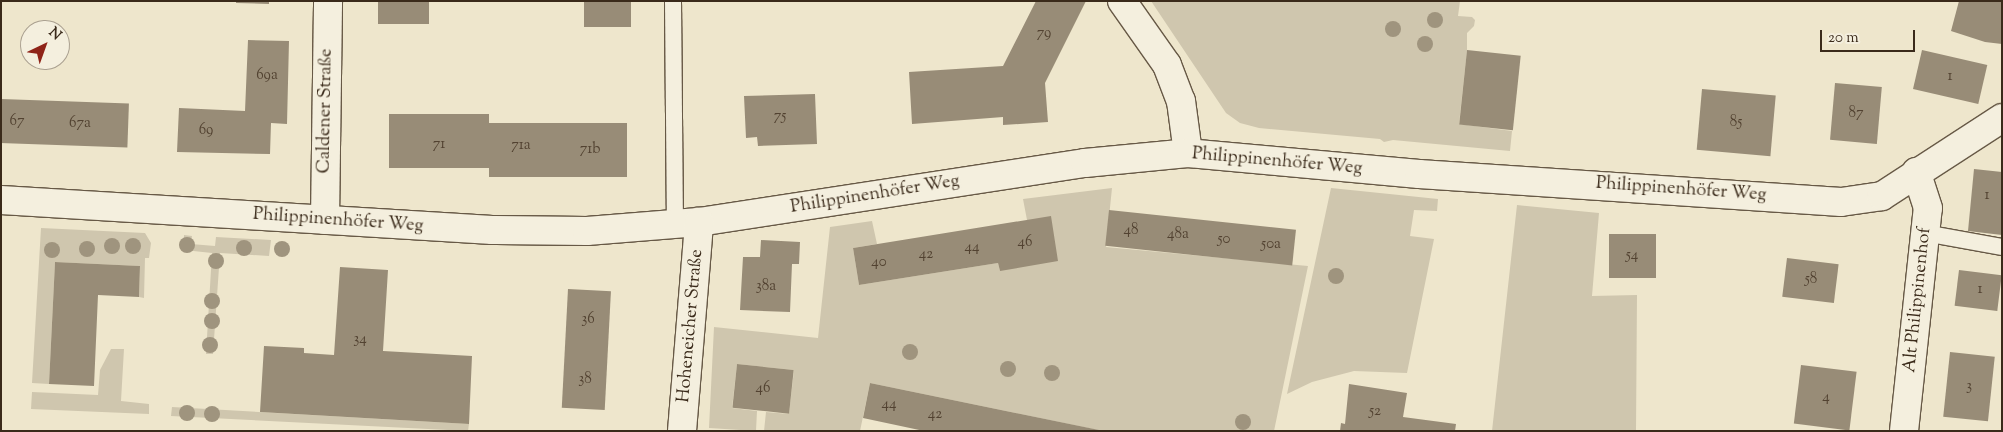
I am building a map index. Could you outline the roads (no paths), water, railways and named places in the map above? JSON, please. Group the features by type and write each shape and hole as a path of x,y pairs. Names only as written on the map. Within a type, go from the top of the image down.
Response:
{"street":[{"name":"Caldener Straße","path":"325,220 328,1"},
{"path":"1122,1 1167,65 1181,101 1188,153"},
{"path":"1916,172 2002,118"},
{"name":"Philippinenhöfer Weg","path":"1,200 492,230 587,231 687,223 1085,163 1188,153 1419,174 1841,202 1882,196 1916,172"},
{"name":"Alt Philippinenhof","path":"1904,431 1928,208 1916,172"},
{"name":"Hoheneicher Straße","path":"682,431 687,223"}],"lane":[{"path":"673,1 687,223"},
{"path":"1925,233 2002,247"}]}
